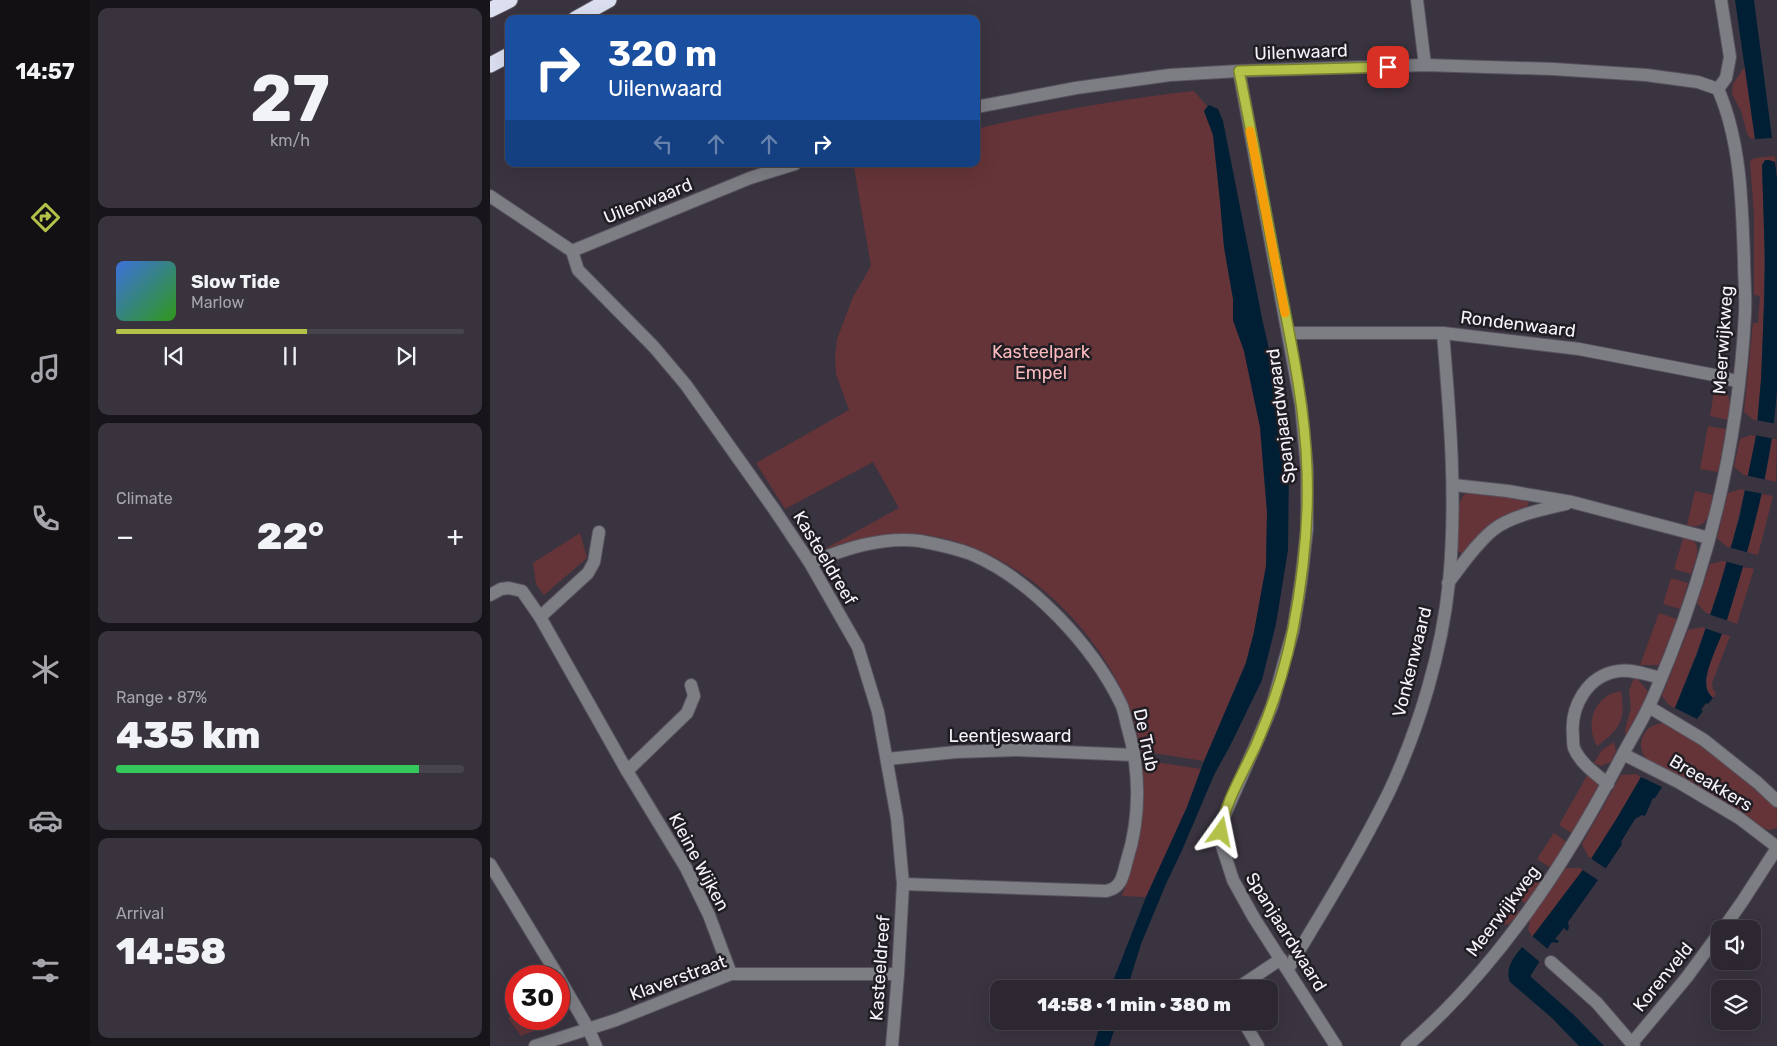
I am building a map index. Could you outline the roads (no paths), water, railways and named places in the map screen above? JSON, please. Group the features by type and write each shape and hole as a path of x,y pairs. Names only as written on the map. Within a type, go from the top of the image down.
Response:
{"highway":[{"path":"490,10 510,0"},
{"path":"582,15 609,0"},
{"path":"490,65 505,57"}],"street":[{"path":"1417,0 1425,66"},
{"path":"1718,89 1726,78 1730,57 1721,0"},
{"name":"Uilenwaard","path":"980,105 1076,88 1170,75 1239,71 1425,66 1553,69 1646,75 1698,82 1718,89"},
{"name":"Spanjaardwaard","path":"1239,71 1301,405 1307,469 1307,529 1301,581 1292,631 1272,706 1227,807 1221,832 1224,854 1232,880 1254,918 1336,1046"},
{"name":"Meerwijkweg","path":"1407,1046 1437,1019 1512,934 1569,853 1649,707 1686,616 1709,538 1735,425 1745,312 1742,197 1727,110 1718,89"},
{"name":"Uilenwaard","path":"572,251 750,178 785,167"},
{"path":"490,196 572,251"},
{"name":"Kasteeldreef","path":"572,251 578,270 654,347 686,385 810,563 858,647 878,712 887,759 897,818 903,884 892,1046"},
{"name":"Rondenwaard","path":"1289,334 1444,333 1578,348 1714,375 1739,382"},
{"name":"Vonkenwaard","path":"1284,964 1364,838 1389,791 1409,743 1426,693 1438,645 1448,583 1452,529 1451,428 1444,333"},
{"path":"1453,485 1508,491 1572,502 1709,538"},
{"path":"1448,583 1470,554 1494,529 1528,513 1572,502"},
{"path":"540,617 588,573 594,562 599,532"},
{"name":"De Trub","path":"810,563 844,549 886,541 918,541 971,554 999,569 1042,601 1067,625 1096,662 1121,705 1134,755 1138,785 1130,852 1120,884 1114,890 903,884"},
{"name":"Kleine Wijken","path":"490,595 501,589 509,588 522,591 540,617 627,771 686,868 709,914 730,974"},
{"path":"1608,784 1589,769 1574,748 1572,723 1574,709 1581,696 1591,685 1604,676 1618,671 1634,671 1661,678"},
{"path":"627,771 687,713 694,696 692,685"},
{"name":"Breeakkers","path":"1649,707 1704,740 1758,783 1777,801"},
{"name":"Leentjeswaard","path":"887,759 956,752 1017,750 1134,755"},
{"name":"Breeakkers","path":"1623,754 1680,783 1739,818 1777,847"},
{"path":"1729,920 1777,847"},
{"path":"490,864 551,965"},
{"name":"Korenveld","path":"1633,1044 1688,977 1711,945"},
{"path":"1551,962 1597,1003 1633,1044"},
{"path":"1253,980 1284,964"},
{"name":"Klaverstraat","path":"535,1046 616,1020 730,974 898,974"},
{"path":"570,997 596,1046"},
{"path":"1248,1030 1258,1046"}],"water":[{"path":"1735,0 1754,0 1772,138 1755,139"},
{"path":"1209,105 1218,109 1223,121 1263,323 1280,396 1289,460 1288,550 1276,624 1262,680 1214,775 1141,944 1130,980 1114,980 1146,897 1187,807 1204,761 1246,663 1254,632 1266,566 1267,512 1260,427 1244,351 1233,320 1233,299 1224,247 1213,135 1204,111"},
{"path":"1765,160 1775,162 1777,179 1777,391 1774,421 1764,481 1750,540 1725,626 1707,672 1706,687 1713,698 1708,704 1706,703 1697,719 1675,708 1697,654 1719,588 1739,519 1756,436 1764,306 1765,261 1762,165"},
{"path":"1641,777 1662,787 1655,798 1653,798 1645,816 1642,815 1635,819 1621,842 1622,844 1568,922 1569,928 1567,931 1564,928 1555,939 1559,941 1551,943 1531,975 1604,1046 1579,1046 1552,1018 1510,982 1508,976 1509,969 1514,957 1532,937 1591,859"},
{"path":"1098,1030 1114,1030 1109,1046 1094,1046"}],"park label":[{"name":"Kasteelpark Empel","path":"1041,362"}]}
